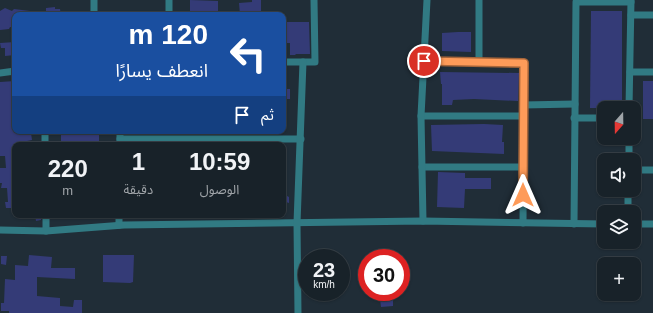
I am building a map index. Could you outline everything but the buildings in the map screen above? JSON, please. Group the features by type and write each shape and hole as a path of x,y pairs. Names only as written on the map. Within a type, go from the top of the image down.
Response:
{"street":[{"path":"94,0 94,12"},
{"path":"168,12 169,0"},
{"path":"286,62 315,62 314,0"},
{"path":"423,221 421,116 427,0"},
{"path":"478,62 479,0"},
{"path":"574,224 576,2 631,1 630,101"},
{"path":"631,15 653,15"},
{"path":"424,61 524,63 523,223"},
{"path":"298,313 297,223 303,62"},
{"path":"0,73 12,71"},
{"path":"630,72 653,72"},
{"path":"523,105 575,104"},
{"path":"421,116 523,116"},
{"path":"574,118 597,118"},
{"path":"120,142 301,139"},
{"path":"422,167 524,166"},
{"path":"641,170 653,170"},
{"path":"46,218 46,231"},
{"path":"119,225 120,218"},
{"path":"0,230 46,231 119,225 423,221 597,224"},
{"path":"641,224 653,224"}],"route":[{"path":"424,61 524,63 523,195"}]}
